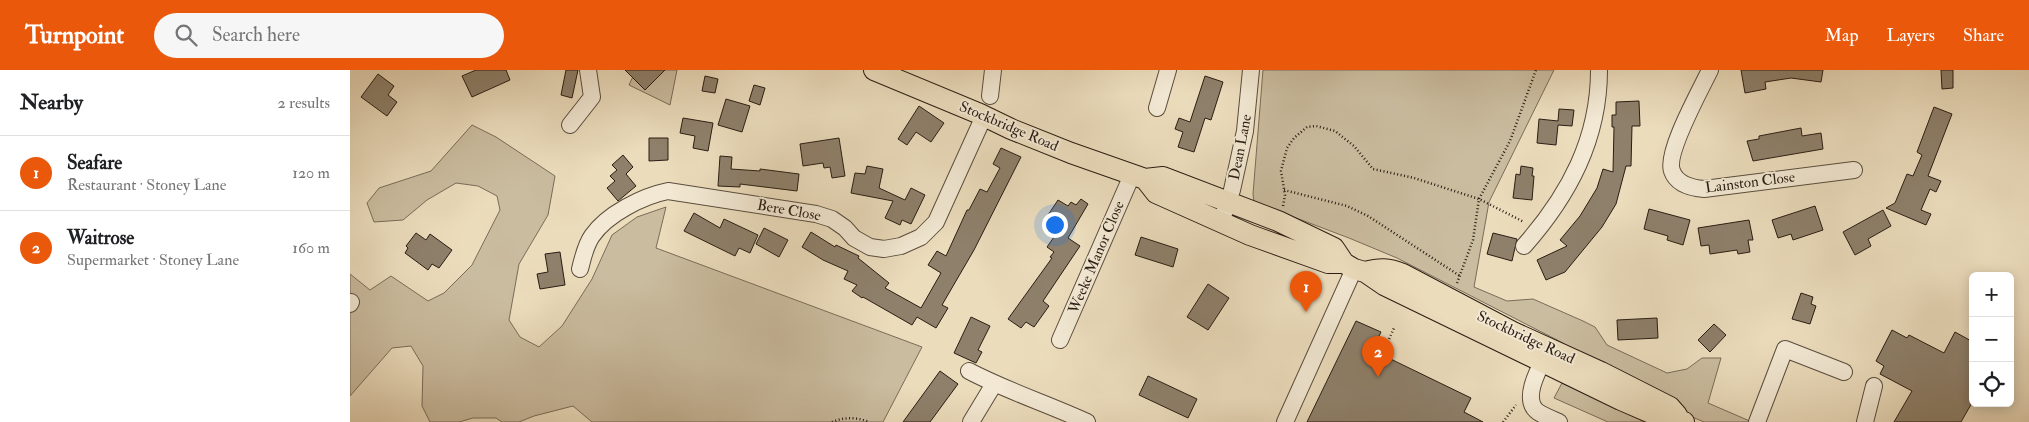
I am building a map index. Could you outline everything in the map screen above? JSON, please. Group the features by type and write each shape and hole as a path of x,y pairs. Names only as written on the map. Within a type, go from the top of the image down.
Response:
{"main road":[{"name":"Stockbridge Road","path":"874,70 1011,129 1138,177 1163,177 1228,200 1334,248 1354,268"},
{"name":"Stockbridge Road","path":"1138,177 1156,193 1221,222 1328,263 1354,268 1391,269 1451,307 1665,419 1683,421"}],"street":[{"path":"570,125 592,96 588,70"},
{"path":"990,96 993,70"},
{"path":"1157,108 1168,70"},
{"name":"Dean Lane","path":"1221,222 1245,131 1251,70"},
{"path":"1524,246 1566,191 1583,155 1594,125 1599,89 1599,70"},
{"name":"Lainston Close","path":"1710,70 1675,144 1671,162 1672,171 1677,179 1690,188 1704,189 1854,170"},
{"name":"Bere Close","path":"580,269 584,251 591,236 603,224 632,204 653,194 668,191 816,214 832,219 846,228 854,238 870,247 884,249 901,246 920,237 936,222 984,116"},
{"name":"Weeke Manor Close","path":"1060,340 1138,177"},
{"path":"1285,422 1354,268"},
{"path":"1757,422 1785,349 1844,372"},
{"path":"1545,356 1532,384 1530,397 1532,406 1537,411 1559,422"},
{"path":"969,371 994,384 1087,422"},
{"path":"971,422 994,384"},
{"path":"1865,422 1874,386"}],"path":[{"path":"1451,307 1473,240 1479,199 1510,141 1536,70"},
{"path":"1281,214 1285,195 1281,172 1287,148 1294,138 1306,127 1316,126 1335,131 1354,146 1373,168 1414,178 1479,199 1538,230"},
{"path":"1284,190 1347,206 1368,216 1460,276"},
{"path":"1382,355 1394,328"},
{"path":"1376,347 1384,350"},
{"path":"1503,422 1516,405"},
{"path":"832,422 840,419 856,418 869,422"}],"shaded area":[{"path":"636,70 677,70 670,105 629,85"},
{"path":"1263,70 1554,70 1489,202 1474,287 1507,301 1533,299 1583,321 1595,327 1607,345 1667,373 1687,369 1702,358 1721,358 1708,403 1752,422 1704,422 1683,413 1561,342 1397,258 1254,202 1253,194"},
{"path":"472,125 496,137 555,176 548,215 519,264 509,320 520,337 539,347 562,326 592,279 612,235 637,217 666,207 656,248 922,347 883,422 592,422 573,406 519,422 502,422 496,418 473,418 459,422 430,422 422,406 423,366 411,346 392,348 350,396 350,274 370,290 391,276 428,301 444,293 472,265 500,210 497,196 478,186 456,183 427,200 403,220 374,222 367,203 379,188 431,171"},
{"path":"1562,383 1645,422 1608,422 1554,398"}],"building":[{"path":"476,70 506,70 510,80 472,97 462,76"},
{"path":"566,70 578,70 572,98 561,95"},
{"path":"625,70 665,70 645,90"},
{"path":"1741,70 1823,70 1821,82 1791,78 1765,82 1766,89 1745,93"},
{"path":"1941,70 1953,70 1953,88 1942,89"},
{"path":"378,74 394,86 388,95 397,102 387,116 361,97"},
{"path":"705,76 718,79 715,93 702,91"},
{"path":"1205,76 1223,82 1211,120 1205,118 1194,152 1178,147 1183,132 1175,129 1179,118 1190,122"},
{"path":"754,85 765,88 760,105 749,101"},
{"path":"726,99 750,106 742,132 718,125"},
{"path":"1639,101 1640,126 1632,126 1631,166 1626,166 1616,204 1602,227 1565,272 1546,280 1537,260 1567,246 1560,240 1580,216 1597,188 1603,169 1613,172 1614,127 1612,127 1612,115 1616,115 1616,102"},
{"path":"919,106 944,123 931,142 916,132 907,145 898,139"},
{"path":"1934,107 1952,114 1928,176 1941,181 1936,192 1930,189 1921,210 1931,214 1926,225 1886,208 1895,203 1907,174 1913,176 1922,155 1917,152"},
{"path":"1559,109 1574,110 1572,126 1558,125 1556,145 1537,143 1539,119 1558,121"},
{"path":"683,118 713,123 708,151 693,148 695,136 680,133"},
{"path":"1801,128 1802,136 1821,133 1823,149 1753,161 1747,141 1759,139 1759,136"},
{"path":"649,138 668,138 668,160 649,161"},
{"path":"839,138 845,176 832,178 830,167 824,168 823,163 803,166 800,144"},
{"path":"1001,148 1021,157 974,250 942,305 948,308 936,328 917,317 912,325 862,298 852,291 857,285 844,279 848,271 823,260 802,247 811,232 835,247 836,245 859,256 858,258 889,283 885,288 921,308 941,273 928,265 937,251 946,256 967,210 969,210 980,189 987,192 1000,168 993,164"},
{"path":"623,155 633,167 626,174 636,186 618,201 607,188 615,181 610,176 617,170 612,165"},
{"path":"720,156 732,157 731,169 760,171 760,169 799,174 797,191 740,184 740,187 718,186"},
{"path":"867,166 883,169 879,188 905,200 911,188 925,195 911,224 902,220 900,225 885,218 893,201 851,193 855,173 865,174"},
{"path":"1521,166 1533,168 1532,200 1513,198 1516,174 1520,175"},
{"path":"1081,199 1088,204 1068,238 1080,246 1043,301 1049,306 1034,327 1026,322 1021,328 1008,319 1052,258 1050,257 1054,252 1047,247 1063,224 1048,215 1058,200 1068,206 1071,202 1076,205"},
{"path":"1815,206 1823,230 1793,240 1791,234 1778,238 1772,220"},
{"path":"1649,209 1690,220 1683,245 1667,240 1668,236 1644,229"},
{"path":"1883,210 1891,226 1868,239 1871,246 1855,255 1843,232"},
{"path":"694,213 720,228 724,219 758,235 750,253 739,248 735,256 684,231"},
{"path":"1749,220 1753,240 1748,240 1750,252 1738,254 1737,250 1710,254 1709,245 1701,246 1698,228"},
{"path":"764,228 788,240 779,257 756,244"},
{"path":"416,233 426,240 430,234 452,250 439,268 432,264 428,270 405,253 408,248 406,246"},
{"path":"1493,233 1517,239 1512,261 1487,254"},
{"path":"1141,237 1178,249 1173,267 1135,255"},
{"path":"560,252 565,285 540,289 537,274 548,272 545,254"},
{"path":"1208,284 1229,298 1208,330 1187,317"},
{"path":"1801,293 1813,297 1811,304 1816,306 1810,324 1792,319"},
{"path":"971,317 990,326 978,350 982,352 976,363 954,353"},
{"path":"1657,318 1658,338 1618,340 1617,320"},
{"path":"1356,321 1381,332 1372,350 1471,398 1464,412 1483,422 1307,422"},
{"path":"1714,324 1726,335 1710,352 1698,340"},
{"path":"1892,330 1907,338 1909,335 1944,353 1955,332 1969,340 1970,407 1961,422 1894,422 1912,391 1880,374 1884,366 1876,361"},
{"path":"940,371 958,384 930,422 903,422"},
{"path":"1148,376 1197,399 1188,418 1139,395"}],"place":[{"name":"Seafare","path":"1306,312"},
{"name":"Waitrose","path":"1378,377"}]}
